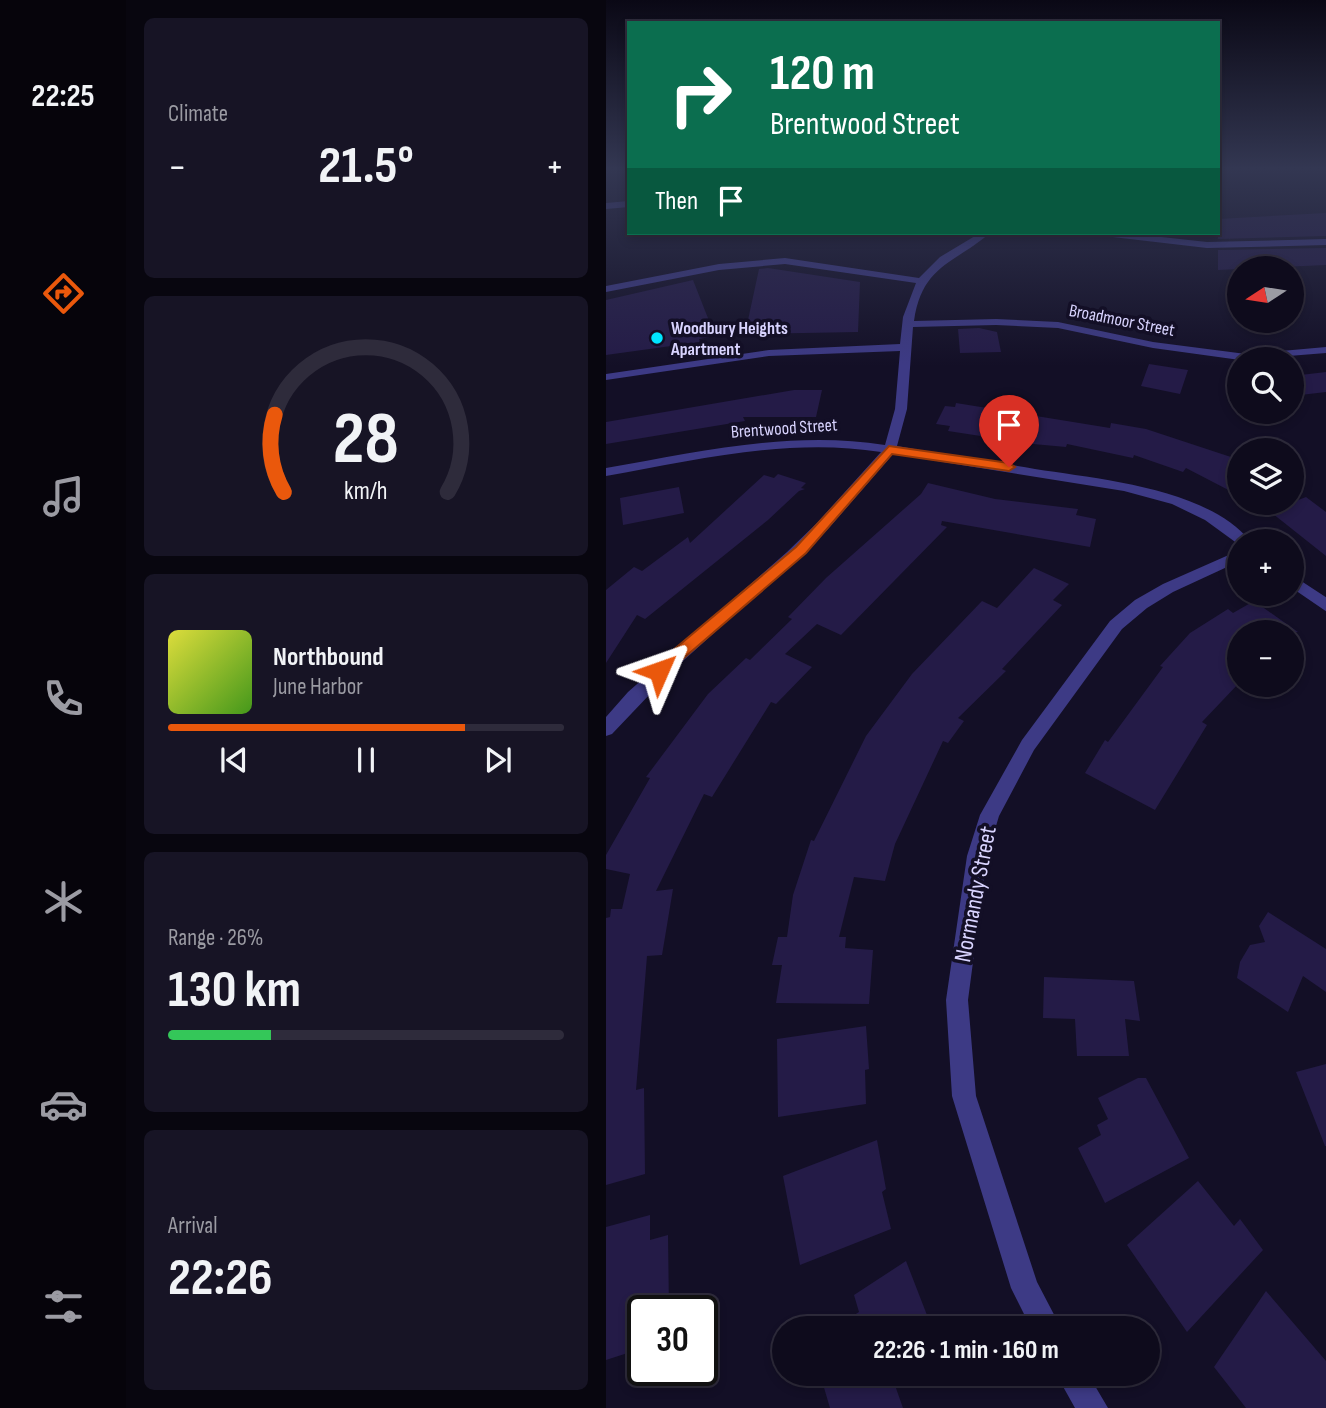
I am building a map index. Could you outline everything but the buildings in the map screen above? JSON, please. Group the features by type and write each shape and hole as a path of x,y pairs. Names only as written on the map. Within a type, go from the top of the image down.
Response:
{"street":[{"path":"606,729 628,702 682,649 801,550 889,450 905,395 905,346 911,309 922,281 943,259 983,235"},
{"path":"1123,235 1218,245 1326,242"},
{"path":"606,289 719,267 785,261 922,281"},
{"name":"Broadmoor Street","path":"910,324 996,322 1058,325 1153,345 1246,358 1326,350"},
{"path":"606,377 769,353 905,346"},
{"name":"Brentwood Street","path":"606,472 731,450 798,442 851,443 1125,487 1177,501 1210,517 1227,529"},
{"name":"Normandy Street","path":"1040,1316 1025,1289 964,1096 957,1000 977,856 990,815 1028,745 1116,625 1140,604 1227,561"},
{"path":"1304,590 1326,607"},
{"path":"1079,1386 1093,1408"}],"place":[{"name":"Woodbury Heights Apartment","path":"657,338"}],"route":[{"path":"659,671 733,605 801,550 889,450 1009,467"}]}
